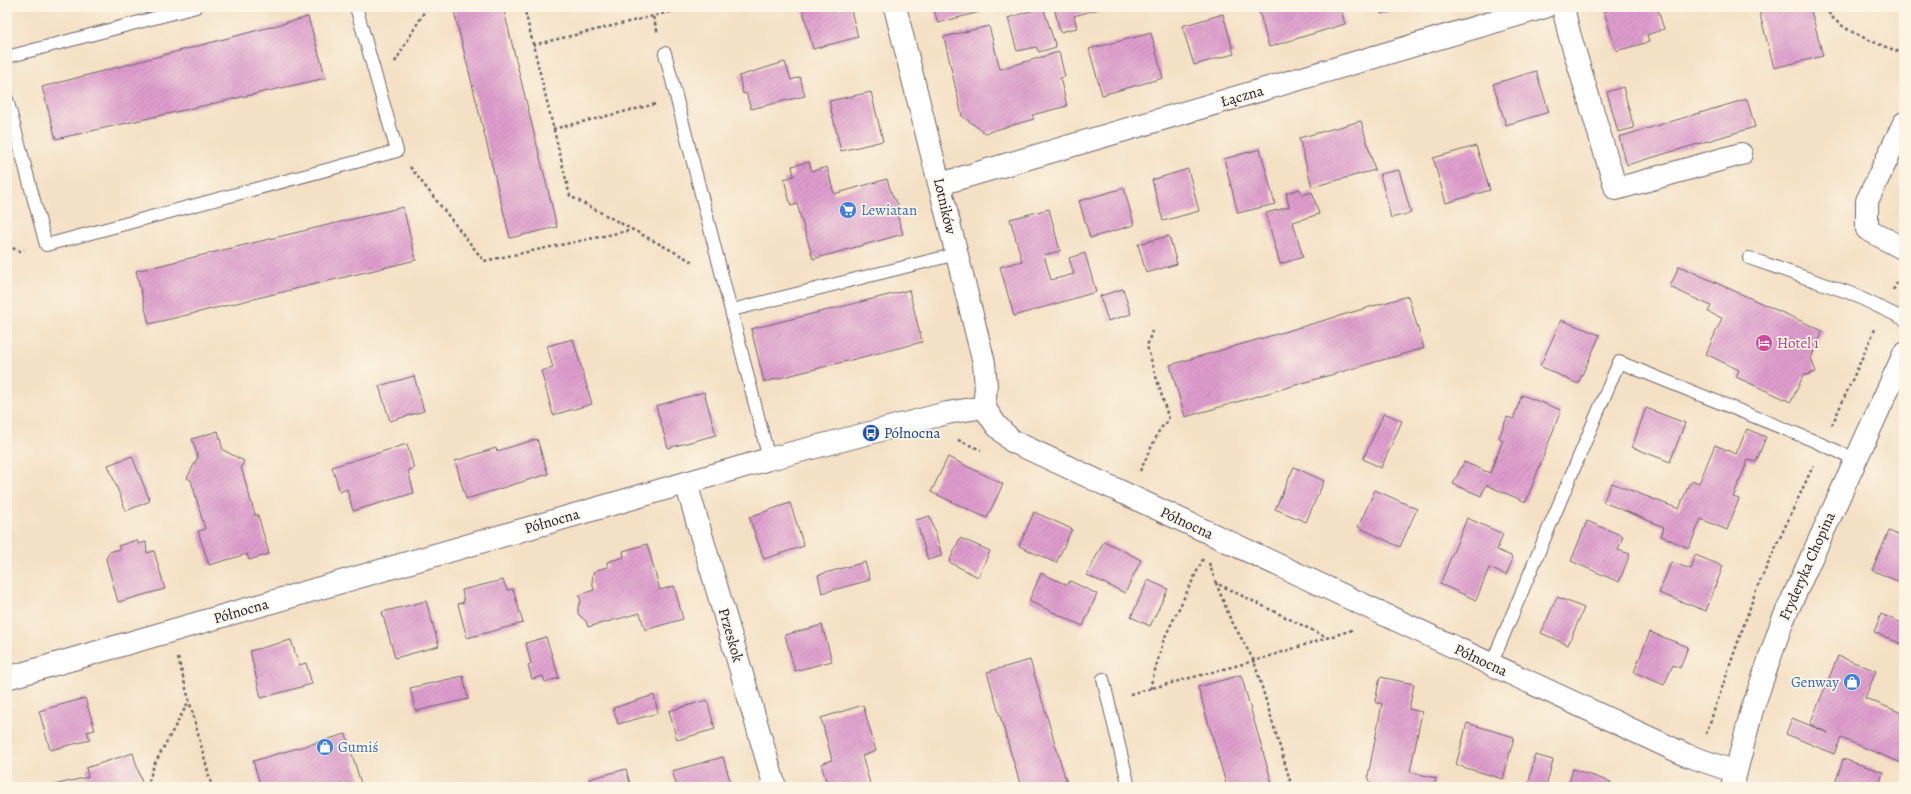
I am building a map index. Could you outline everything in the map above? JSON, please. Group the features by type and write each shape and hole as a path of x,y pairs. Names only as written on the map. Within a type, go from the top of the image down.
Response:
{"street":[{"name":"Lotników","path":"895,7 984,363 986,387 984,407"},
{"name":"Łączna","path":"940,184 1545,7"},
{"path":"1563,7 1569,33 1616,189 1741,154"},
{"path":"1904,123 1867,201 1867,229 1904,249"},
{"name":"Fryderyka Chopina","path":"1734,780 1752,710 1782,622 1904,354"},
{"name":"Północna","path":"7,678 769,459 947,413 984,407 996,425 1012,441 1491,665 1697,759 1734,780"},
{"name":"Przeskok","path":"686,483 775,787"}],"lane":[{"path":"7,57 196,7"},
{"path":"7,99 46,245 397,151 356,7"},
{"path":"665,53 769,459"},
{"path":"732,310 957,254"},
{"path":"1749,258 1850,294 1904,319"},
{"path":"1491,665 1619,362 1823,444 1855,459"},
{"path":"1103,678 1129,787"}],"path":[{"path":"379,89 427,7"},
{"path":"524,7 570,196 693,262"},
{"path":"533,45 670,12 669,7"},
{"path":"1826,7 1828,13 1846,29 1904,54"},
{"path":"554,128 677,99"},
{"path":"397,151 484,261 632,230"},
{"path":"7,246 20,251 30,247"},
{"path":"1697,759 1756,590 1883,309 1904,268"},
{"path":"1139,471 1160,429 1169,420 1147,346 1152,331"},
{"path":"1151,689 1151,684 1164,639 1206,553"},
{"path":"1292,787 1254,661 1230,618 1216,583 1328,638"},
{"path":"1108,700 1254,661 1358,628"},
{"path":"177,656 212,787"},
{"path":"147,787 154,765 189,701"}],"building":[{"path":"453,7 503,7 557,227 510,238"},
{"path":"802,7 850,7 858,37 813,49"},
{"path":"933,7 998,7 938,23"},
{"path":"1043,7 1056,47 1039,52 1036,47 1017,51 1008,18"},
{"path":"1054,7 1098,7 1099,9 1074,16 1077,28 1060,32"},
{"path":"1258,7 1340,7 1345,24 1269,47"},
{"path":"1379,7 1404,7 1381,14"},
{"path":"1603,7 1657,7 1664,29 1647,35 1649,42 1616,51"},
{"path":"1758,7 1810,7 1823,56 1774,68"},
{"path":"1223,14 1234,54 1194,65 1182,26"},
{"path":"308,17 326,78 56,139 42,87"},
{"path":"989,26 1000,69 1059,52 1065,77 1060,78 1067,106 1032,115 1034,119 985,133 962,116 944,37"},
{"path":"1151,33 1163,78 1102,95 1089,49"},
{"path":"785,62 791,80 800,77 805,96 751,109 746,93 743,94 739,76"},
{"path":"1536,71 1549,112 1506,125 1493,84"},
{"path":"1623,87 1634,128 1618,132 1607,92"},
{"path":"871,92 883,141 841,151 829,101"},
{"path":"1747,99 1755,127 1627,165 1619,137"},
{"path":"1361,121 1375,170 1312,187 1299,138"},
{"path":"1476,146 1490,190 1446,203 1433,158"},
{"path":"1260,149 1275,204 1238,213 1224,159"},
{"name":"Lewiatan","path":"809,162 812,171 827,167 834,194 887,179 892,195 898,204 896,211 903,234 813,259 797,204 791,206 784,179 794,176 792,166"},
{"path":"1188,169 1199,211 1163,221 1152,180"},
{"path":"1399,170 1411,213 1391,218 1380,174"},
{"path":"1124,188 1134,225 1090,238 1079,201"},
{"path":"1300,189 1302,195 1312,192 1319,214 1293,222 1303,257 1280,264 1266,213 1289,207 1286,193"},
{"path":"403,207 416,260 149,324 136,271"},
{"path":"1049,209 1060,251 1044,255 1051,280 1074,274 1069,258 1085,253 1096,292 1014,316 1000,267 1022,261 1010,219"},
{"path":"1169,236 1177,264 1146,273 1138,244"},
{"name":"Hotel 1","path":"1679,266 1823,331 1811,358 1816,372 1803,376 1791,402 1736,377 1739,370 1706,354 1722,318 1708,312 1711,306 1670,287"},
{"path":"1123,289 1131,314 1108,321 1100,296"},
{"path":"909,290 922,342 764,382 751,329"},
{"path":"1408,296 1424,348 1185,417 1170,365"},
{"path":"1561,320 1600,335 1578,384 1540,366"},
{"path":"573,339 592,404 553,415 541,371 553,368 547,346"},
{"path":"414,376 424,411 390,421 379,386"},
{"path":"704,392 716,435 668,448 656,406"},
{"path":"1522,395 1561,410 1526,502 1486,485 1481,496 1453,484 1464,462 1490,473 1503,440 1499,438 1507,417 1513,419"},
{"path":"1646,408 1685,423 1670,462 1632,447"},
{"path":"1384,413 1402,421 1381,468 1363,459"},
{"path":"1747,429 1766,437 1756,462 1748,460 1733,497 1739,499 1727,530 1701,519 1689,548 1661,536 1664,527 1603,502 1612,483 1679,509 1689,484 1694,481 1699,483 1715,445 1736,454"},
{"path":"218,431 223,450 244,461 241,467 255,515 258,515 269,554 249,560 247,554 209,565 198,531 205,529 191,480 187,478 198,457 192,439"},
{"path":"537,439 548,474 466,499 455,461 496,448 497,451"},
{"path":"407,444 414,469 408,470 414,493 353,511 347,489 340,492 332,467"},
{"path":"132,456 150,501 126,511 108,465"},
{"path":"948,457 1003,484 987,518 931,492"},
{"path":"1294,467 1324,481 1306,522 1275,509"},
{"path":"1375,490 1417,509 1400,547 1358,527"},
{"path":"790,503 804,546 764,559 749,517"},
{"path":"1034,512 1072,529 1056,563 1019,546"},
{"path":"930,516 942,556 928,560 916,520"},
{"path":"1467,518 1503,534 1497,550 1511,556 1512,561 1506,575 1489,568 1476,600 1440,584"},
{"path":"1587,521 1623,536 1618,550 1630,554 1619,582 1571,561"},
{"path":"1889,531 1904,538 1904,584 1872,570"},
{"path":"960,538 990,551 978,577 949,562"},
{"path":"137,540 138,544 146,542 147,553 154,551 165,589 118,602 106,559 109,552 120,549 118,546"},
{"path":"1104,541 1141,560 1125,593 1087,575"},
{"path":"647,544 660,590 674,586 683,619 645,630 640,613 588,627 586,621 578,613 578,607 581,601 579,595 594,590 592,582 593,573 596,570 608,567 607,562 624,557 623,551"},
{"path":"1695,555 1723,566 1706,611 1659,593 1671,562 1691,569"},
{"path":"865,562 870,580 822,593 818,575"},
{"path":"1041,573 1067,585 1070,581 1097,594 1083,626 1029,601"},
{"path":"503,580 507,590 513,589 523,623 467,638 458,604 464,602 462,590"},
{"path":"1148,580 1168,589 1150,626 1131,617"},
{"path":"1557,597 1584,608 1568,645 1541,633"},
{"path":"426,601 439,646 395,658 382,612"},
{"path":"1881,614 1904,624 1904,645 1874,632"},
{"path":"822,625 832,661 795,671 785,635"},
{"path":"1650,632 1688,647 1680,668 1673,665 1664,685 1634,672"},
{"path":"546,637 559,678 545,682 543,676 532,679 528,665 531,664 526,643"},
{"path":"291,640 299,665 306,663 312,684 261,698 250,651"},
{"path":"1838,656 1876,671 1865,698 1904,714 1904,764 1841,738 1834,754 1786,734 1792,718 1828,733 1810,724"},
{"path":"1030,660 1068,787 1021,787 987,672"},
{"path":"1241,675 1273,787 1227,787 1198,687"},
{"path":"463,676 468,699 416,711 410,688"},
{"path":"1380,677 1414,684 1409,709 1422,712 1410,772 1436,778 1434,787 1372,787 1368,776 1382,704 1375,702"},
{"path":"654,695 658,713 618,724 613,708"},
{"path":"85,698 95,730 87,732 90,740 50,750 39,711"},
{"path":"707,700 715,729 677,740 669,711"},
{"path":"863,705 876,751 862,756 871,787 828,787 821,764 832,760 821,718"},
{"path":"1467,723 1514,737 1503,779 1456,765"},
{"name":"Gumiś","path":"346,734 362,787 261,787 253,761"},
{"path":"133,753 143,787 54,787 54,785 88,777 86,768"},
{"path":"1535,755 1553,760 1546,787 1528,787"},
{"path":"723,757 732,787 677,787 672,771"},
{"path":"1843,759 1883,772 1879,787 1834,787"},
{"path":"626,769 631,787 591,787 589,779"},
{"path":"1573,769 1611,782 1610,787 1568,787"}],"place":[{"name":"Lewiatan","path":"848,210"},
{"name":"Hotel 1","path":"1764,343"},
{"name":"Północna","path":"871,433"},
{"name":"Genway","path":"1852,682"},
{"name":"Gumiś","path":"325,747"}]}
